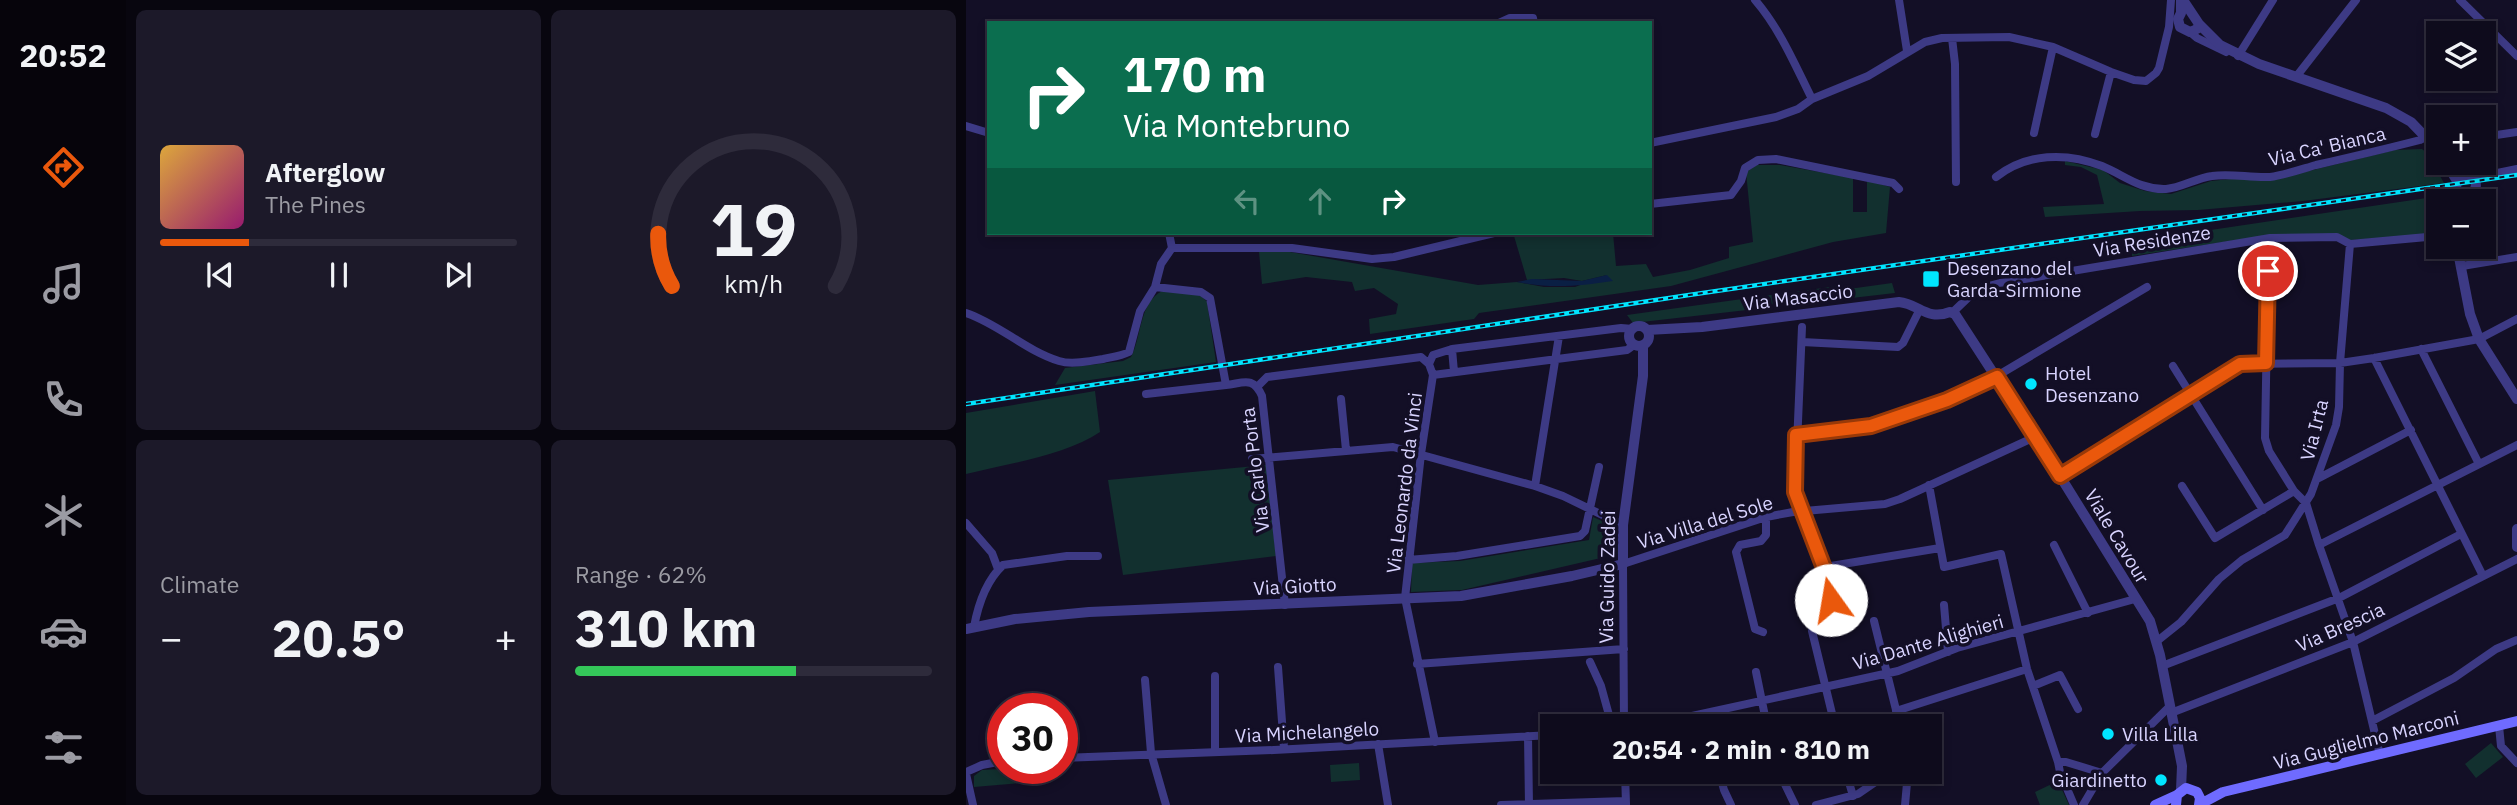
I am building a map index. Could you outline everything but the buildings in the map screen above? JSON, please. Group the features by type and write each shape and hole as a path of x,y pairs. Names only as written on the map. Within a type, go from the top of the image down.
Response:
{"main road":[{"name":"Via Guglielmo Marconi","path":"2155,805 2184,794 2223,792 2517,721"},
{"name":"Via Guglielmo Marconi","path":"2199,805 2223,792"},
{"path":"2184,794 2200,798 2199,805"}],"street":[{"path":"1755,0 1768,15 1812,99"},
{"path":"1899,0 1907,51"},
{"path":"2171,0 2180,19 2240,56"},
{"path":"2182,0 2180,27 2194,29"},
{"path":"2240,56 2273,0"},
{"path":"2296,77 2356,0"},
{"path":"2460,0 2517,56"},
{"path":"1503,21 1510,18 1533,18 1534,21"},
{"path":"1652,143 1776,117 1868,76 1925,42 1952,37 2008,37 2053,47 2111,72 2146,81 2156,73 2180,19"},
{"path":"2194,29 2197,38 2220,50 2386,108 2411,122 2425,136"},
{"path":"1952,37 1955,64 1956,182"},
{"path":"2034,133 2053,47"},
{"path":"2095,134 2111,72"},
{"path":"966,126 987,133"},
{"path":"2496,134 2517,132"},
{"name":"Via Ca' Bianca","path":"1996,177 2012,165 2041,156 2101,166 2138,184 2168,189 2208,176 2226,174 2270,177 2420,140 2425,136"},
{"path":"1652,204 1731,195 1741,181 1745,168 1758,160 1776,159 1893,183 1899,189"},
{"path":"2457,181 2466,175 2473,178 2517,169"},
{"path":"2453,175 2457,181 2456,189"},
{"path":"2473,178 2476,182 2474,189"},
{"path":"966,313 982,318 1060,362 1085,362 1123,355 1129,352 1140,311 1155,287 1161,264 1172,248 1169,235"},
{"path":"1172,248 1292,248 1372,259 1394,257 1486,235"},
{"name":"Via Residenze","path":"1951,312 1977,289 2000,283 2270,238 2337,237 2350,244"},
{"path":"2350,244 2426,237"},
{"name":"Via Irta","path":"2156,642 2181,622 2210,588 2242,559 2285,535 2319,478 2339,407 2350,244"},
{"path":"2462,267 2517,257"},
{"path":"2460,259 2469,307 2479,339 2517,399"},
{"path":"2268,271 2265,438 2269,451 2294,491 2306,503 2353,642 2380,755"},
{"name":"Via Carlo Porta","path":"1155,287 1201,292 1210,298 1226,385 1251,382 1258,386 1262,396 1270,458 1285,605"},
{"path":"1796,435 1871,426 1947,400 1997,377 2147,287"},
{"name":"Via Masaccio","path":"1647,330 1702,327 1889,303 1906,303 1919,311 1942,315 1951,312"},
{"path":"1802,342 1898,347 1903,343 1919,311"},
{"name":"Viale Cavour","path":"1951,312 1957,316 1997,377 2150,621 2182,765 2184,794"},
{"path":"2060,476 2240,364 2340,363 2374,358 2479,339 2517,320"},
{"path":"1258,386 1267,377 1421,357 1429,364 1433,355 1452,349 1559,335 1633,329 1639,326 1647,330 1649,339 1627,350 1433,375"},
{"path":"1802,327 1795,492 1824,568 1831,600"},
{"path":"1633,329 1629,337 1638,345"},
{"path":"1535,486 1559,335"},
{"name":"Via Guido Zadei","path":"1624,714 1623,525 1643,376 1638,345"},
{"path":"1452,349 1454,372"},
{"path":"2421,349 2479,464"},
{"path":"2374,358 2483,576"},
{"name":"Via Leonardo da Vinci","path":"1429,364 1433,375 1405,598 1435,742"},
{"path":"2173,366 2263,510"},
{"path":"1146,394 1226,385"},
{"path":"1341,399 1346,450"},
{"path":"2319,478 2410,430"},
{"name":"Via Villa del Sole","path":"1623,564 1766,517 1885,504 2035,437"},
{"path":"2319,545 2517,445"},
{"path":"1252,459 1393,447 1535,486 1563,496 1623,525"},
{"path":"1408,560 1457,556 1580,536 1586,531 1598,467"},
{"path":"1929,485 1944,567 2001,554 2027,669 2060,772 2074,805"},
{"path":"2182,486 2215,538 2294,491"},
{"name":"Via Villa del Sole","path":"1763,632 1755,629 1736,552 1740,545 1761,541 1766,535 1766,517"},
{"path":"966,523 992,553 998,569"},
{"path":"2517,529 2517,547"},
{"path":"2162,666 2339,598 2461,534"},
{"path":"2054,545 2088,613"},
{"path":"1831,566 1940,548"},
{"path":"970,628 985,590 1003,565 1041,558 1098,556"},
{"name":"Via Brescia","path":"2171,710 2353,642 2517,559"},
{"name":"Via Giotto","path":"970,628 1015,618 1089,612 1461,596 1623,564"},
{"name":"Via Dante Alighieri","path":"1704,714 1886,673 1948,652 2135,598"},
{"path":"1944,605 1948,652"},
{"path":"1874,621 1897,714"},
{"path":"1812,632 1832,714"},
{"path":"2372,722 2455,678 2496,649 2517,640"},
{"path":"1417,664 1624,649"},
{"path":"1590,662 1601,686 1609,714"},
{"path":"1278,667 1284,749"},
{"path":"1896,711 2027,669"},
{"path":"1756,672 1765,714"},
{"path":"2033,686 2060,675 2078,709"},
{"path":"1215,677 1215,752"},
{"path":"1145,680 1150,753 1166,805"},
{"path":"2083,805 2102,773 2171,710"},
{"path":"2499,726 2501,746 2517,763"},
{"path":"1528,736 1529,805"},
{"name":"Via Michelangelo","path":"1078,757 1540,736"},
{"path":"1378,744 1388,805"},
{"path":"2059,762 2102,773"},
{"path":"973,805 966,773 987,764"},
{"path":"1501,805 1625,803 1625,784"},
{"path":"1723,784 1731,805"},
{"path":"1785,784 1795,805"},
{"path":"1850,784 1853,796"},
{"path":"1816,805 1853,796 1872,784"},
{"path":"1905,805 1907,784"}],"green space":[{"path":"2422,149 2426,152 2426,175 2439,175 2444,183 2303,201 2198,210 2045,217 2043,207 2104,204 2097,175 2081,167 2065,165 2065,161 2103,170 2120,183 2145,191 2171,194 2211,181 2240,178 2268,181 2395,150"},
{"path":"1757,165 1780,165 1853,178 1853,212 1867,212 1867,180 1890,187 1886,233 1833,242 1671,286 1479,313 1474,319 1370,334 1369,319 1396,314 1398,304 1374,288 1355,291 1352,282 1306,277 1262,284 1259,252 1290,252 1478,285 1517,282 1544,287 1575,287 1607,275 1582,281 1564,278 1527,280 1514,235 1613,235 1616,266 1646,264 1653,277 1690,270 1729,258 1729,247 1753,242 1746,172"},
{"path":"2426,198 2426,235 2350,240 2270,235 2132,256 2132,252 2158,248 2157,238"},
{"path":"1892,283 1895,293 1633,323 1627,315 1837,286 1856,288"},
{"path":"1162,291 1192,293 1207,302 1216,362 1055,385 1065,368 1123,361 1131,357 1149,303"},
{"path":"1095,391 1100,432 1053,453 966,474 966,413"},
{"path":"1266,465 1276,556 1123,575 1108,480"},
{"path":"1593,517 1618,528 1618,554 1462,590 1411,592 1412,563 1460,561 1589,540"},
{"path":"2491,743 2503,757 2476,778 2465,764"},
{"path":"1359,763 1360,780 1331,782 1330,765"},
{"path":"987,770 987,784 1009,784 974,787 974,776"},
{"path":"2058,781 2069,805 2040,805 2035,792"}],"water":[{"path":"1607,275 1613,281 1565,286 1517,282 1532,279 1582,281"}],"railway":[{"path":"966,404 1689,295 2517,175"}],"place":[{"name":"Desenzano del Garda-Sirmione","path":"1931,279"},
{"name":"Hotel Desenzano","path":"2031,384"},
{"name":"Villa Lilla","path":"2108,734"},
{"name":"Giardinetto","path":"2161,780"}],"route":[{"path":"1831,600 1824,568 1795,492 1796,435 1871,426 1947,400 1997,377 2060,476 2240,364 2266,363 2268,271"}]}
